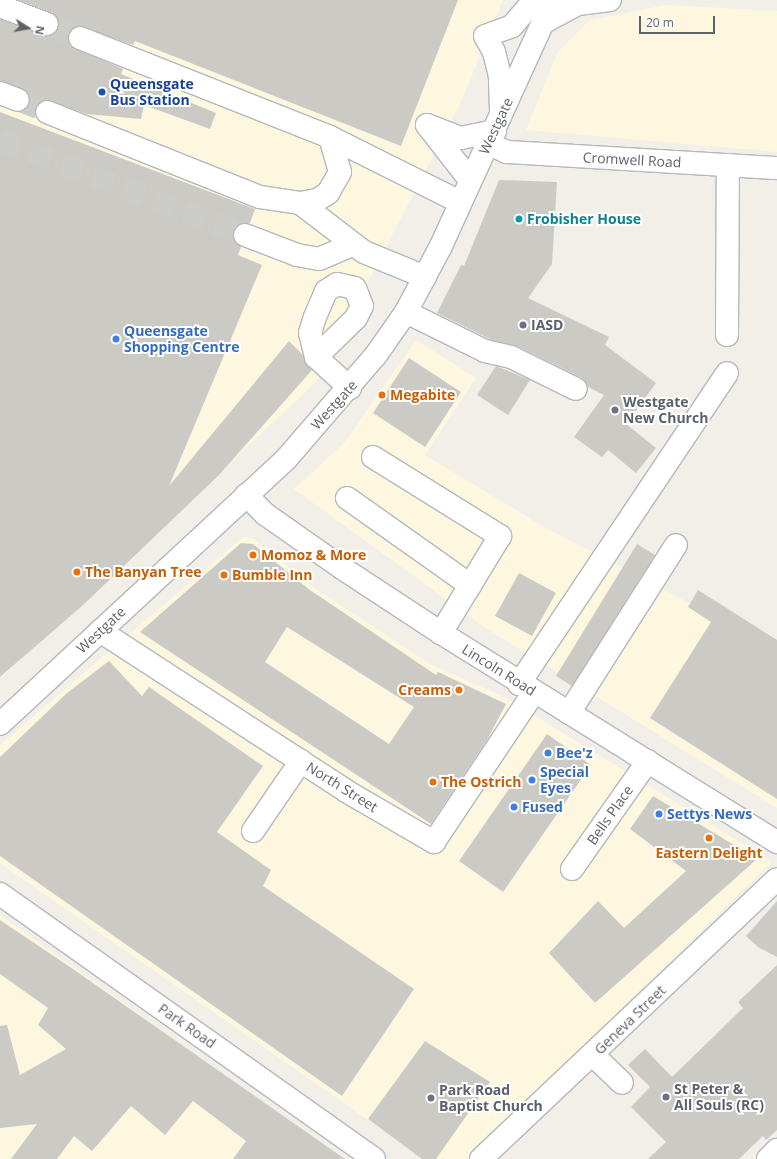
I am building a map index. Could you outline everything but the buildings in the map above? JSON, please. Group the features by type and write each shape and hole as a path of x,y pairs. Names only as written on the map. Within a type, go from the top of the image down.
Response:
{"street":[{"path":"470,180 427,125 461,138 495,131 500,76 494,52 485,36 512,26 535,0"},
{"name":"Westgate","path":"0,724 287,458 350,388 406,312 425,277 470,180 495,131 553,0"},
{"path":"544,22 578,4 610,0"},
{"path":"0,6 47,24"},
{"path":"80,38 330,137 460,202"},
{"path":"47,112 260,197 300,203 317,200 328,193 340,172 330,137"},
{"name":"Cromwell Road","path":"495,131 506,152 777,168"},
{"path":"727,335 728,165"},
{"path":"300,203 352,245 425,277"},
{"path":"245,235 297,255 319,259 352,245"},
{"path":"406,312 484,352 511,357 576,389"},
{"path":"316,357 350,388"},
{"path":"527,688 727,373"},
{"path":"374,457 500,536 441,633"},
{"name":"Lincoln Road","path":"246,495 278,523 441,633 569,714 772,835"},
{"path":"347,498 470,585"},
{"path":"569,714 676,546"},
{"name":"North Street","path":"100,631 301,761 434,842 527,688"},
{"path":"253,831 301,761"},
{"name":"Bells Place","path":"572,869 648,761"},
{"name":"Geneva Street","path":"481,1159 593,1055 777,879"},
{"name":"Park Road","path":"0,894 374,1159"},
{"path":"593,1055 622,1083"},
{"path":"768,1159 777,1150"}],"shaded area":[{"path":"0,0 503,0 461,102 316,382 0,679"},
{"path":"666,5 777,11 777,152 526,130 557,53 590,20"},
{"path":"416,340 476,378 425,455 544,527 777,649 777,808 484,627 294,489 344,443"},
{"path":"243,537 254,539 313,587 430,664 506,698 772,862 466,1159 424,1159 0,863 0,745"},
{"path":"0,915 342,1159 0,1159"}],"tunnel":[{"path":"47,24 80,38"},
{"path":"18,100 47,112"},
{"path":"0,140 245,235"}],"place":[{"name":"Queensgate Bus Station","path":"102,92"},
{"name":"Frobisher House","path":"519,219"},
{"name":"IASD","path":"523,325"},
{"name":"Queensgate Shopping Centre","path":"116,339"},
{"name":"Megabite","path":"382,395"},
{"name":"Westgate New Church","path":"615,410"},
{"name":"Momoz & More","path":"253,555"},
{"name":"The Banyan Tree","path":"77,572"},
{"name":"Bumble Inn","path":"224,575"},
{"name":"Creams","path":"459,690"},
{"name":"Bee'z","path":"548,753"},
{"name":"Special Eyes","path":"532,780"},
{"name":"The Ostrich","path":"433,782"},
{"name":"Fused","path":"514,807"},
{"name":"Settys News","path":"659,814"},
{"name":"Eastern Delight","path":"709,838"},
{"name":"St Peter & All Souls (RC)","path":"666,1097"},
{"name":"Park Road Baptist Church","path":"431,1098"}]}
